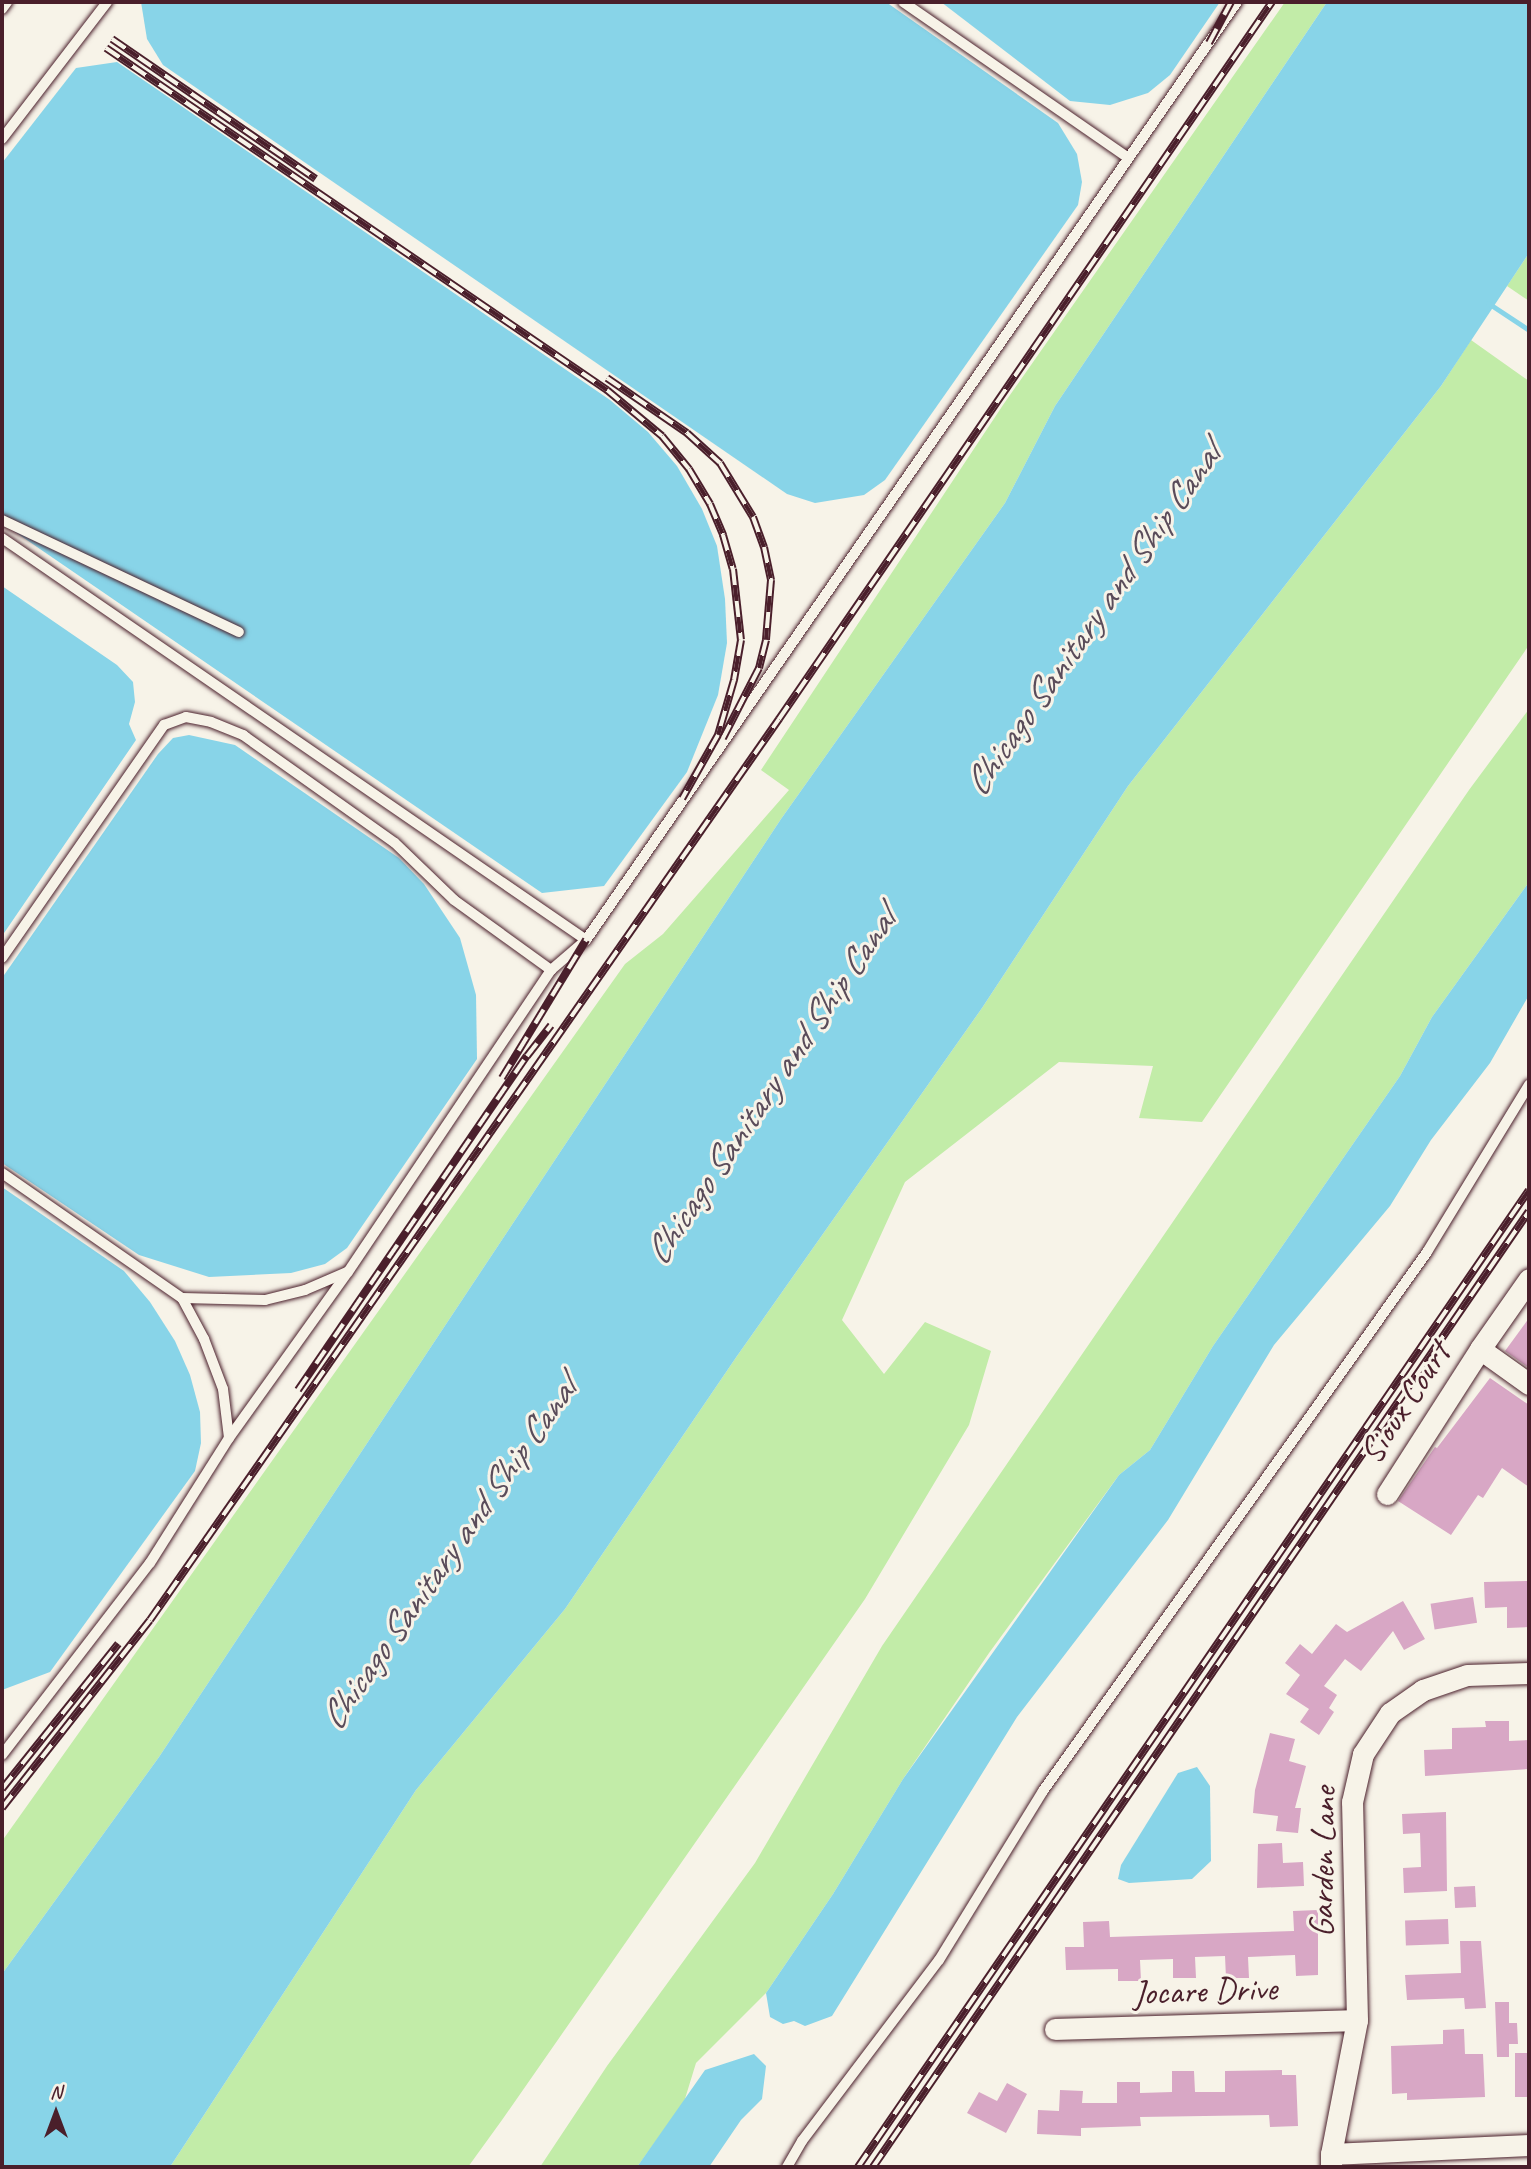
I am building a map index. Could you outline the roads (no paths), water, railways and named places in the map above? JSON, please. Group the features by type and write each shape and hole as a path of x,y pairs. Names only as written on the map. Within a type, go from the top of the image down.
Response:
{"street":[{"name":"Sioux Court","path":"1387,1494 1480,1349 1529,1279"},
{"path":"1480,1349 1529,1384"},
{"name":"Garden Lane","path":"1331,2161 1357,2020 1352,1801 1363,1754 1390,1713 1423,1690 1467,1675 1529,1672"},
{"name":"Jocare Drive","path":"1055,2029 1357,2020"},
{"path":"1331,2161 1529,2145"}],"lane":[{"path":"2,9 7,2"},
{"path":"2,139 107,2"},
{"path":"903,2 1127,158"},
{"path":"2,1755 150,1563 229,1438 348,1272 551,970 586,940 1237,2"},
{"path":"2,520 239,632"},
{"path":"2,538 586,940"},
{"path":"2,958 163,725 186,717 211,722 243,735 395,843 454,900 551,970"},
{"path":"787,2167 802,2141 939,1960 1043,1791 1427,1252 1529,1085"},
{"path":"2,1173 182,1297 204,1339 223,1389 229,1438"},
{"path":"182,1297 265,1300 305,1290 348,1272"}],"water":[{"path":"141,2 886,2 1058,123 1077,154 1082,182 1078,205 885,480 864,495 815,503 787,494 163,65 147,39"},
{"path":"941,2 1220,2 1170,75 1148,93 1110,105 1070,101"},
{"name":"Chicago Sanitary and Ship Canal","path":"1327,2 1529,2 1529,253 1441,386 1128,786 982,1008 737,1356 565,1609 416,1790 170,2167 2,2167 2,1974 159,1757 781,819 1005,503 1055,406"},
{"path":"117,62 610,400 648,432 677,466 702,509 717,546 725,599 727,643 718,695 687,772 604,886 542,893 2,523 2,163 76,68"},
{"path":"2,586 117,665 133,682 135,702 129,724 136,740 2,936"},
{"path":"189,735 235,745 399,858 424,884 460,938 476,995 477,1059 347,1248 325,1264 291,1273 209,1277 139,1255 2,1163 2,978 158,754 173,738"},
{"path":"1529,882 1529,995 1490,1063 1431,1140 1390,1206 1274,1345 1168,1520 1017,1717 832,2016 805,2026 794,2021 783,2024 770,2017 766,1993 833,1894 903,1779 1119,1475 1150,1450 1213,1346 1400,1076 1432,1017"},
{"path":"2,1187 124,1271 150,1302 175,1341 190,1375 200,1412 201,1443 195,1471 50,1672 2,1690"},
{"path":"1197,1767 1210,1786 1211,1861 1192,1879 1129,1883 1118,1879 1121,1865 1178,1773"},
{"path":"754,2054 766,2066 762,2099 741,2120 709,2167 637,2167 705,2070"}],"waterway":[{"path":"1488,303 1529,330"}],"railway":[{"path":"1209,43 1231,2"},
{"path":"2,1808 150,1620 779,719 1272,2"},
{"path":"112,39 316,179"},
{"path":"106,48 607,390 662,436 689,469 710,504 723,535 733,569 741,640 734,680 718,735 682,799"},
{"path":"607,378 687,433 720,463 753,517 764,547 771,580 766,640 759,668 723,738"},
{"path":"502,1078 586,940"},
{"path":"298,1390 551,1025"},
{"path":"858,2167 1529,1190"},
{"path":"873,2167 1529,1211"},
{"path":"2,1789 118,1644"}]}
